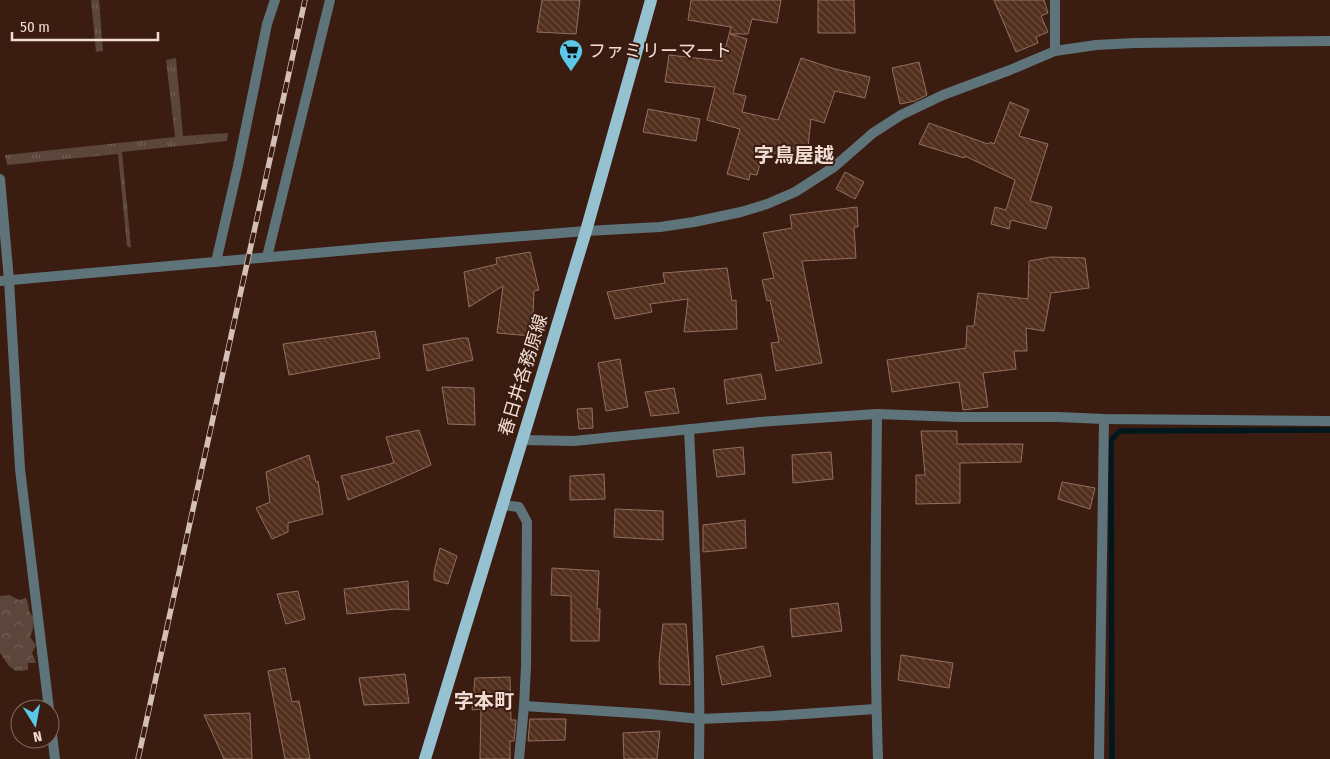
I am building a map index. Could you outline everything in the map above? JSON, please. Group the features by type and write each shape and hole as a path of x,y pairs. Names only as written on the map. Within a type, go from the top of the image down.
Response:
{"main road":[{"name":"春日井各務原線","path":"425,759 586,231 651,0"}],"street":[{"path":"216,262 267,24 274,0"},
{"path":"267,257 330,0"},
{"path":"1055,0 1055,51"},
{"path":"5,281 267,257 586,231 660,227 677,224 742,212 795,192 834,167 873,133 901,115 952,92 1055,51 1096,45 1135,43 1330,41"},
{"path":"0,179 5,281 20,468 48,699"},
{"path":"522,440 574,442 760,422 877,414 1330,421"},
{"path":"877,414 875,561 878,759"},
{"path":"1099,759 1104,419"},
{"path":"689,429 698,628 699,759"},
{"path":"502,506 519,507 527,522 526,657 519,759"},
{"path":"524,706 700,719 876,709"}],"green space":[{"path":"91,0 99,0 103,51 96,52"},
{"path":"176,58 183,136 228,133 227,141 122,152 131,248 127,246 118,154 7,165 5,155 175,137 166,60"},
{"path":"9,595 19,600 26,598 29,611 34,618 30,637 36,645 32,653 36,663 28,663 28,670 16,671 9,666 0,653 0,596"}],"building":[{"path":"542,0 580,0 576,34 537,32"},
{"path":"691,0 781,0 777,23 752,19 748,34 730,34 747,39 733,93 746,96 742,112 778,120 801,58 835,69 870,77 865,98 835,91 824,123 811,119 807,157 763,152 757,175 750,174 749,180 727,174 740,129 707,120 715,87 665,82 669,55 722,61 731,27 688,20"},
{"path":"818,0 854,0 855,33 818,33"},
{"path":"994,0 1044,0 1048,13 1041,16 1048,32 1036,37 1038,43 1016,52"},
{"path":"919,62 927,95 915,101 900,104 892,68"},
{"path":"1010,102 1029,110 1019,136 1048,144 1030,201 1052,207 1046,229 1011,220 1009,229 991,224 995,207 1006,210 1015,180 965,156 964,158 919,144 929,123 988,144 990,142 994,144"},
{"path":"648,109 700,119 696,141 643,132"},
{"path":"845,172 864,182 855,199 836,189"},
{"path":"857,207 858,227 854,227 856,258 802,261 822,363 776,371 771,343 779,342 770,300 767,301 762,280 774,278 763,233 792,228 790,215"},
{"path":"530,252 539,290 534,291 532,336 497,333 503,286 469,307 464,272 497,264 496,258"},
{"path":"1051,257 1085,258 1089,288 1051,293 1044,331 1026,328 1027,351 1014,351 1016,369 983,373 988,407 963,410 959,382 892,392 887,360 966,348 967,326 974,326 978,293 1028,299 1029,261"},
{"path":"727,268 732,301 736,300 737,329 684,332 688,299 650,304 652,312 615,319 607,292 665,283 663,273"},
{"path":"375,331 380,358 289,375 283,344"},
{"path":"468,338 473,360 427,371 423,345"},
{"path":"620,359 628,407 606,411 598,363"},
{"path":"761,374 766,399 727,404 724,380"},
{"path":"442,387 474,388 475,425 448,424"},
{"path":"674,388 679,413 651,416 645,392"},
{"path":"592,408 593,428 579,429 577,409"},
{"path":"419,430 431,465 348,500 341,476 394,463 386,437"},
{"path":"921,431 957,431 957,444 1023,444 1021,462 960,463 960,503 916,504 916,475 925,475"},
{"path":"743,447 745,474 717,477 713,450"},
{"path":"831,452 833,479 793,483 792,455"},
{"path":"309,455 316,482 318,481 323,514 288,523 288,532 272,539 256,508 270,502 266,472"},
{"path":"604,474 605,499 570,500 570,476"},
{"path":"1062,482 1095,488 1090,509 1058,499"},
{"path":"615,509 663,511 663,540 614,537"},
{"path":"745,520 746,548 703,552 703,525"},
{"path":"440,548 457,556 448,584 434,580"},
{"path":"552,568 599,571 597,609 600,609 599,641 571,641 571,596 551,595"},
{"path":"408,581 409,610 396,609 347,614 344,589"},
{"path":"298,591 305,619 286,624 277,594"},
{"path":"838,603 842,631 792,637 790,609"},
{"path":"663,624 686,624 690,685 660,684 659,662"},
{"path":"763,646 771,676 722,685 716,656"},
{"path":"901,655 953,663 949,688 898,680"},
{"path":"285,668 292,702 299,701 310,759 285,759 268,671"},
{"path":"405,674 409,703 364,705 359,678"},
{"path":"510,677 511,720 516,720 514,741 510,741 510,759 480,759 481,709 472,710 475,678"},
{"path":"250,713 252,759 224,759 204,715"},
{"path":"530,719 566,719 565,740 528,741"},
{"path":"660,731 657,759 624,759 623,733"}],"waterway":[{"path":"1112,759 1111,440 1120,431 1330,430"}],"railway":[{"path":"138,759 305,0"}],"place":[{"name":"ファミリーマート","path":"571,72"}],"district":[{"name":"字鳥屋越","path":"794,155"},
{"name":"字本町","path":"484,701"}]}
